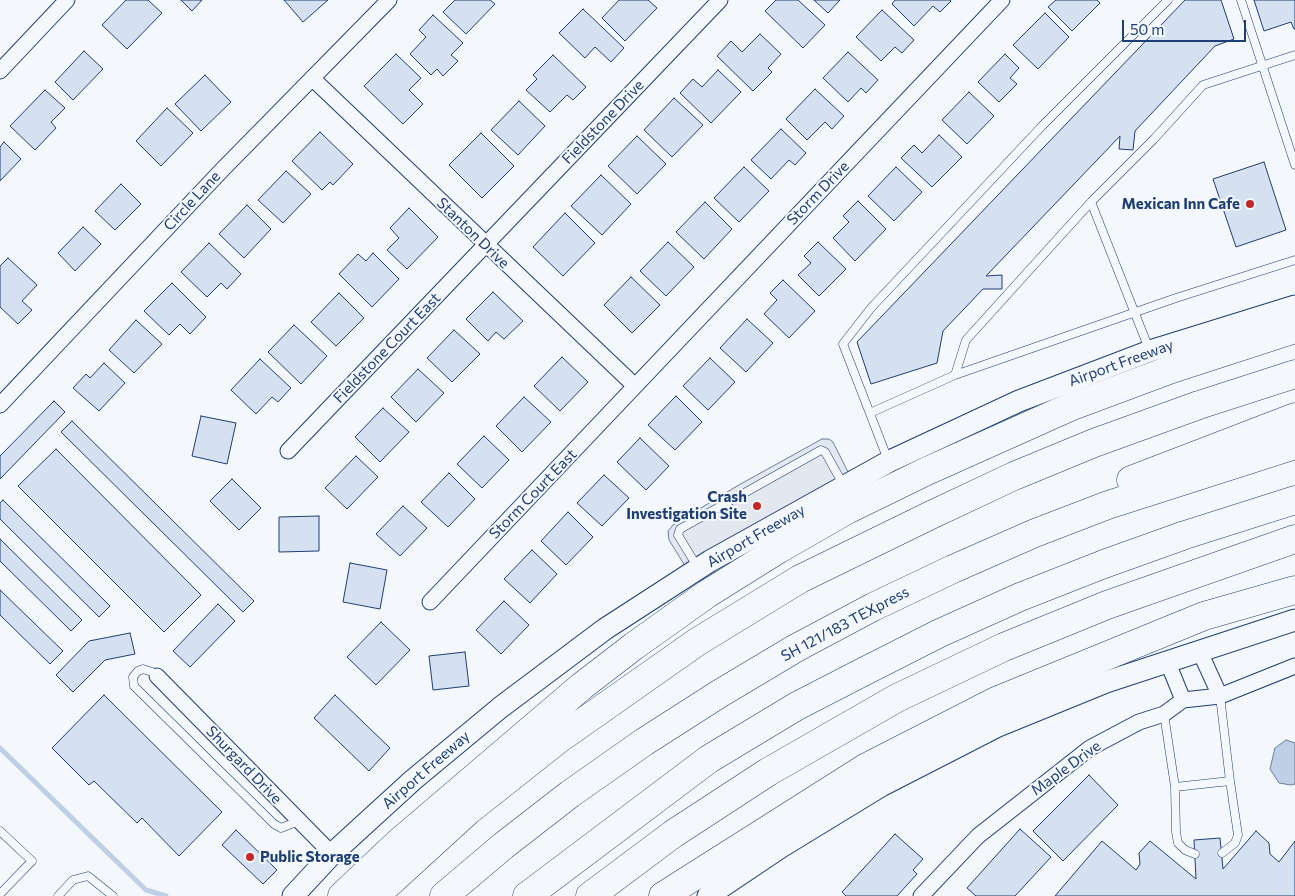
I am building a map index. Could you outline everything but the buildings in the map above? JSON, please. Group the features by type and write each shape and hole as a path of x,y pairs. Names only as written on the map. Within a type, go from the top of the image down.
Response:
{"highway":[{"path":"342,896 398,843 582,686 707,594 779,549 847,510 891,488 1070,406 1172,369 1295,329"},
{"path":"375,896 468,811 559,739 697,642 800,579 1014,476 1085,447 1199,405 1295,374"},
{"path":"1035,533 1106,489 1295,417"},
{"name":"SH 121/183 TEXpress","path":"444,896 503,846 570,794 644,742 796,648 873,607 1035,533 1108,505 1295,445"},
{"path":"526,896 709,759 797,706 863,672 940,633 1020,596 1176,538 1295,500"},
{"path":"590,896 673,834 752,783 897,698 1004,647 1107,605 1295,539"},
{"path":"663,896 866,768 996,701 1204,616 1295,590"}],"main road":[{"name":"Airport Freeway","path":"293,896 332,854 413,780 501,707 605,630 699,568 888,462 1019,401 1150,351 1295,306"},
{"path":"708,896 781,847 881,786 998,726 1106,682 1295,620"}],"street":[{"path":"0,71 67,0"},
{"name":"Circle Lane","path":"0,406 214,178 389,0"},
{"name":"Fieldstone Drive","path":"486,245 720,0"},
{"name":"Storm Drive","path":"635,386 1002,0"},
{"name":"Stanton Drive","path":"312,78 635,386"},
{"name":"Fieldstone Court East","path":"288,451 486,245"},
{"name":"Storm Court East","path":"430,602 635,386"},
{"path":"1200,652 1220,696"},
{"path":"1168,663 1183,700 1220,696 1295,666"},
{"name":"Shurgard Drive","path":"157,676 332,854"},
{"name":"Maple Drive","path":"921,896 978,836 1090,748 1140,722 1164,714 1183,700"}],"lane":[{"path":"888,462 843,344 871,308 1028,140 1168,0"},
{"path":"1241,0 1295,165"},
{"path":"955,375 966,340 1091,202 1154,139 1203,85 1295,55"},
{"path":"1091,202 1150,351"},
{"path":"870,413 955,375 1220,283 1295,260"},
{"path":"699,568 678,535 680,529 821,450 825,452 844,486"},
{"path":"157,676 143,669 138,671 133,677 134,686 274,824 281,828 299,821"},
{"path":"1220,696 1238,835 1234,843 1222,853"},
{"path":"1164,714 1175,787 1178,842 1185,850 1195,854"},
{"path":"1175,787 1230,781"},
{"path":"0,831 32,861 0,894"},
{"path":"58,896 73,880 88,876 113,896"}],"shaded area":[{"name":"Crash Investigation Site","path":"822,439 829,439 833,442 853,482 690,574 669,540 668,531 673,525 737,486"}],"water":[{"path":"1286,740 1295,743 1295,784 1291,785 1279,783 1270,769 1275,748"}],"waterway":[{"path":"0,748 146,890 166,896"}],"place":[{"name":"Mexican Inn Cafe","path":"1250,204"},
{"name":"Crash Investigation Site","path":"757,506"},
{"name":"Public Storage","path":"250,857"}]}
